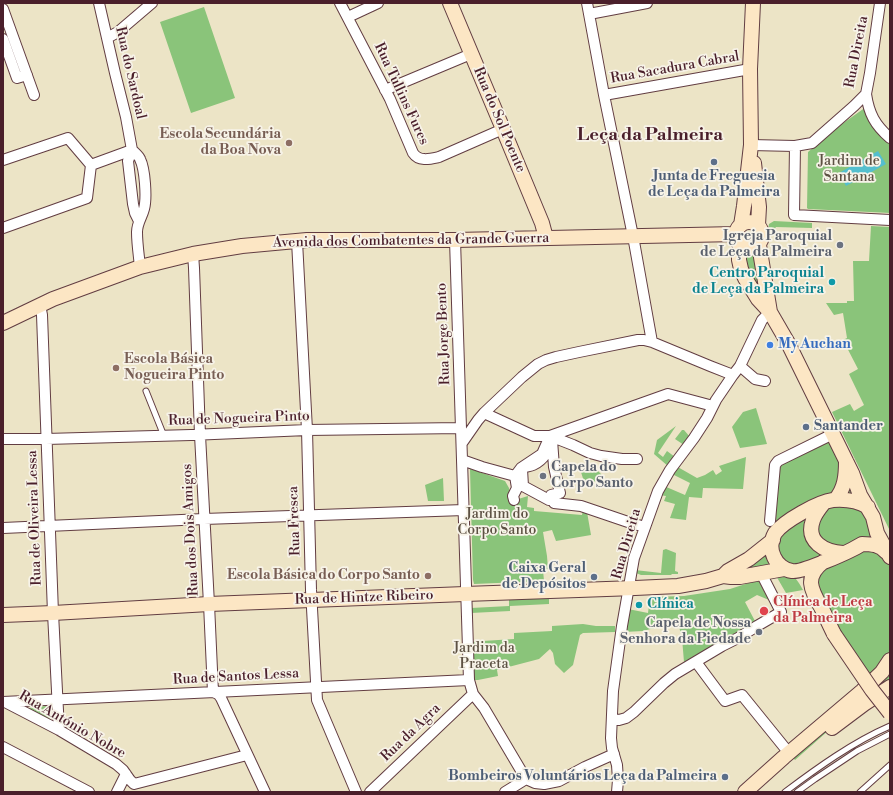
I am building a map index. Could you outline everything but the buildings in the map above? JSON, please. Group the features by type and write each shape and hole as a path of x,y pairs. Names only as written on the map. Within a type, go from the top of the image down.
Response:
{"main road":[{"name":"Rua do Sol Poente","path":"450,3 542,223 546,238"},
{"path":"753,3 750,69 751,145 739,235 739,260 741,269 758,299 770,312 794,355 846,461 860,495 870,512 877,533 890,556"},
{"path":"751,145 759,207 758,225"},
{"path":"759,245 752,248 744,247 739,235 744,222 752,221 761,229 762,236 759,245 770,312"},
{"name":"Avenida dos Combatentes da Grande Guerra","path":"3,323 40,305 140,267 193,254 242,246 297,241 739,235"},
{"path":"846,461 844,484 838,496 815,514 811,526 812,537 818,545 836,553 844,553 869,544 884,549 890,556"},
{"path":"829,502 846,500 860,503 870,512 873,526 872,536 860,546"},
{"name":"Rua de Hintze Ribeiro","path":"724,576 728,571 749,559 773,540 776,533 786,523 804,512 829,502"},
{"path":"773,540 771,545 773,556 779,564 801,580 826,623 872,690 890,713"},
{"name":"Rua de Hintze Ribeiro","path":"3,615 210,604 678,586 724,576 740,577 786,569 797,572 844,553"},
{"path":"825,561 814,572 811,578 811,586 834,634"},
{"path":"759,792 792,757 882,672 890,660"},
{"path":"745,792 864,704 890,687"}],"street":[{"path":"8,3 3,10 34,95"},
{"name":"Rua do Sardoal","path":"99,3 126,117 132,150 128,160 133,204 139,221"},
{"path":"107,38 118,32 152,3"},
{"name":"Rua Tullins Fures","path":"340,3 385,90 416,157 429,159 439,157 503,129"},
{"path":"348,17 378,3"},
{"path":"587,3 633,236 652,342"},
{"path":"589,14 647,3"},
{"name":"Rua Direita","path":"751,145 795,146 812,143 866,94 880,3"},
{"path":"3,39 17,78 27,75"},
{"path":"385,90 471,54"},
{"name":"Rua Sacadura Cabral","path":"604,95 750,69"},
{"path":"866,94 869,108 874,120 890,138"},
{"path":"3,160 68,138 91,165 87,198 3,228"},
{"path":"795,146 794,215 890,220"},
{"path":"91,165 132,150"},
{"name":"Rua do Sardoal","path":"132,150 140,158 144,170 145,206 139,221 137,232 140,267"},
{"name":"Rua Jorge Bento","path":"455,240 461,428"},
{"name":"Rua Fresca","path":"297,241 307,430 312,600 317,700 356,792"},
{"name":"Rua dos Dois Amigos","path":"193,254 200,435 210,604 213,692"},
{"name":"Rua de Oliveira Lessa","path":"40,305 42,315 58,730"},
{"name":"Rua Direita","path":"617,792 617,765 611,738 613,691 620,638 634,558 658,491 667,475 707,418 713,406 740,366 762,320 770,312"},
{"path":"462,443 484,413 522,377 538,364 546,360 618,344 644,340 733,375"},
{"path":"740,366 755,379 765,381"},
{"path":"484,413 534,436 550,436 668,394 713,406"},
{"path":"461,428 468,680 473,694 484,708 526,779 535,783 544,784 559,781 614,754"},
{"name":"Rua de Nogueira Pinto","path":"3,439 200,435 307,430 461,428"},
{"path":"770,521 775,465 778,461 833,434"},
{"path":"550,436 590,453 601,456 622,459 637,459"},
{"path":"514,500 513,496 517,488 515,476 521,468 542,454 550,436"},
{"path":"552,440 554,467 560,493 551,496 549,500 523,486 522,480 522,469 535,464 547,453 552,440"},
{"path":"462,460 515,476"},
{"path":"554,503 581,506 631,524 645,527"},
{"path":"3,528 464,510"},
{"path":"612,719 618,720 626,718 676,674 781,612 761,573"},
{"path":"696,662 725,702 742,695 792,757"},
{"name":"Rua de Santos Lessa","path":"4,702 468,680"},
{"path":"213,692 218,694 221,698 265,792"},
{"name":"Rua da Agra","path":"370,792 473,694"},
{"name":"Rua António Nobre","path":"4,702 58,730 116,764 126,774 132,788"},
{"path":"3,747 89,792"},
{"path":"132,788 247,755"},
{"path":"117,792 126,774"},
{"path":"505,792 526,779"}],"lane":[{"path":"146,391 164,436"},
{"path":"785,792 809,774 846,750 880,730 890,726"},
{"path":"797,792 857,751 890,734"},
{"path":"860,792 890,765"}],"green space":[{"path":"204,7 235,98 191,113 160,22"},
{"name":"Jardim de Santana","path":"866,107 890,140 890,213 808,209 808,152 835,129"},
{"path":"774,221 812,223 812,228 776,227 773,231 768,231 769,224"},
{"path":"871,226 890,227 890,531 832,412 850,404 854,411 864,405 849,374 858,369 843,340 847,338 843,313 834,315 826,303 847,303 847,301 854,301 853,261 869,261"},
{"path":"744,247 755,247 768,297 751,289"},
{"path":"756,408 767,444 740,448 732,427 743,412"},
{"path":"676,426 658,453 663,457 667,451 675,457 669,467 654,454 657,440"},
{"path":"682,430 684,430 690,437 684,445 675,439"},
{"path":"833,434 890,557 890,687 828,731 795,760 789,753 868,685 834,634 812,567 779,564 776,533 770,521 774,469"},
{"path":"746,457 743,489 703,488 702,498 689,497 686,520 670,518 675,504 664,501 666,496 659,495 664,486 685,495 690,483 670,473 676,466 697,478 713,470 716,475 722,471 719,466"},
{"path":"594,467 601,474 602,479 585,485 581,472"},
{"name":"Jardim do Corpo Santo","path":"470,469 505,481 509,488 512,501 528,496 527,507 534,508 534,511 582,515 583,509 587,512 591,535 556,541 552,530 543,532 548,569 543,570 544,581 474,584"},
{"path":"443,478 444,501 428,501 425,485"},
{"path":"666,549 676,553 675,571 678,572 678,574 641,575 636,573 635,570 661,573 663,550"},
{"path":"766,549 767,560 771,568 746,569"},
{"path":"775,574 795,578 803,590 786,593"},
{"path":"758,580 769,600 757,595 745,602 756,623 684,662 682,638 678,623 643,631 624,632 628,609 648,613 650,597 684,596 730,589"},
{"path":"549,598 549,604 510,606 510,611 471,613 471,608 509,606 509,600"},
{"name":"Jardim da Praceta","path":"583,624 615,626 615,632 583,633 580,635 573,665 564,673 555,664 553,653 550,649 539,659 497,670 498,676 478,680 469,680 467,642 514,639 514,633 552,631 552,626"},
{"path":"46,706 50,710 50,719 29,709 29,708"}],"water":[{"path":"878,151 886,164 846,186 839,173"}],"place":[{"name":"Escola Secundária da Boa Nova","path":"289,143"},
{"name":"Junta de Freguesia de Leça da Palmeira","path":"714,162"},
{"name":"Igreja Paroquial de Leça da Palmeira","path":"840,245"},
{"name":"Centro Paroquial de Leça da Palmeira","path":"832,282"},
{"name":"My Auchan","path":"770,345"},
{"name":"Escola Básica Nogueira Pinto","path":"116,368"},
{"name":"Santander","path":"806,427"},
{"name":"Capela do Corpo Santo","path":"543,476"},
{"name":"Escola Básica do Corpo Santo","path":"428,576"},
{"name":"Caixa Geral de Depósitos","path":"594,577"},
{"name":"Clínica","path":"639,605"},
{"name":"Clínica de Leça da Palmeira","path":"764,611"},
{"name":"Capela de Nossa Senhora da Piedade","path":"759,632"},
{"name":"Bombeiros Voluntários Leça da Palmeira","path":"725,777"}],"district":[{"name":"Leça da Palmeira","path":"650,136"}]}
